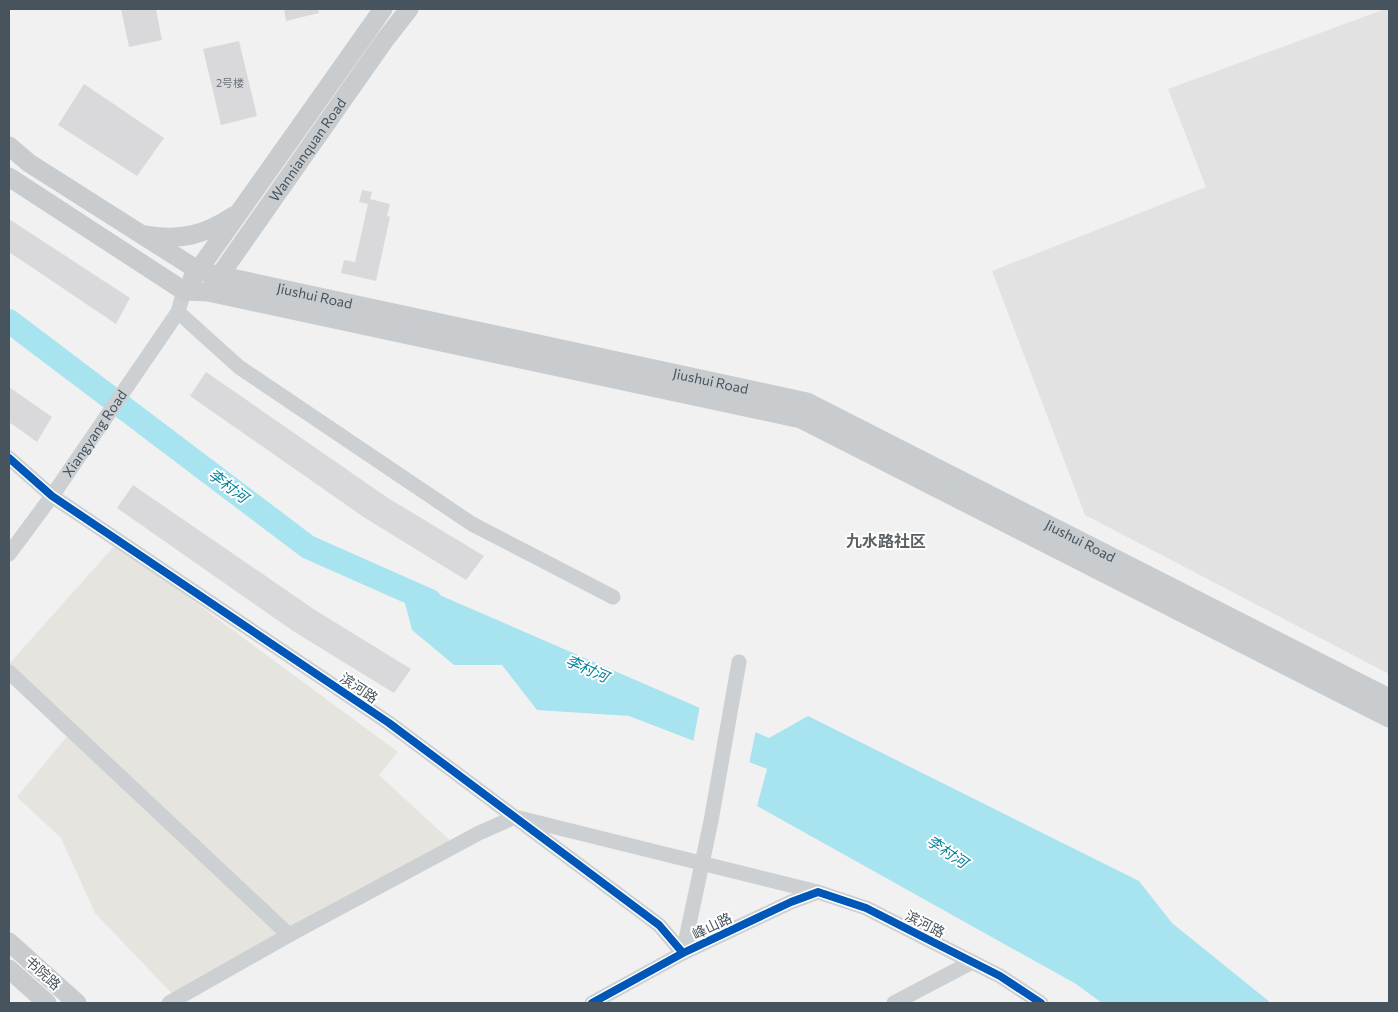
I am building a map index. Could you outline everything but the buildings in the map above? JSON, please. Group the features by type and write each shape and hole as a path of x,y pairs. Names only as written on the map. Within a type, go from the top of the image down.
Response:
{"main road":[{"name":"Wannianquan Road","path":"184,290 383,9"},
{"name":"Wannianquan Road","path":"208,292 379,47 409,9"},
{"name":"Jiushui Road","path":"9,146 28,163 199,271 807,402 1389,698"},
{"name":"Jiushui Road","path":"9,177 184,290 208,292 801,419 1389,718"},
{"path":"139,234 162,238 192,236 217,227 241,212"},
{"name":"书院路","path":"9,942 77,1003"},
{"name":"书院路","path":"9,969 48,1003"}],"street":[{"name":"Xiangyang Road","path":"9,554 52,496 165,332 178,312 184,290"},
{"name":"Xiangyang Road","path":"178,312 208,292"},
{"path":"178,312 239,367 472,524 613,597"},
{"name":"滨河路","path":"9,458 52,496 389,723 659,925 683,953"},
{"path":"683,953 711,822 738,662"},
{"path":"9,672 289,935"},
{"path":"169,1003 289,935 478,834 515,817"},
{"name":"滨河路","path":"515,817 818,892 866,908 1000,976 1041,1003"},
{"name":"峰山路","path":"592,1003 683,953 790,902 818,892"},
{"path":"894,1003 972,962"}],"shaded area":[{"path":"1389,9 1389,674 1085,515 992,271 1206,187 1168,89"},
{"path":"116,544 398,752 379,775 456,846 177,999 95,913 61,838 17,797 69,734 9,677 9,664"}],"water":[{"path":"398,577 769,738 808,716 1139,881 1172,923 1271,1003 1102,1003 1076,984 757,806 767,769 629,716 537,710 502,665 454,665 412,630"}],"pier":[{"path":"700,705 756,730 749,764 693,743"}],"waterway":[{"name":"李村河","path":"9,321 308,547 430,601"}],"cycle path":[{"path":"9,458 52,496 389,723 659,925 683,953"},
{"path":"592,1003 683,953 791,902 818,892 866,908 1000,976 1041,1003"}],"district":[{"name":"九水路社区","path":"886,541"}]}
